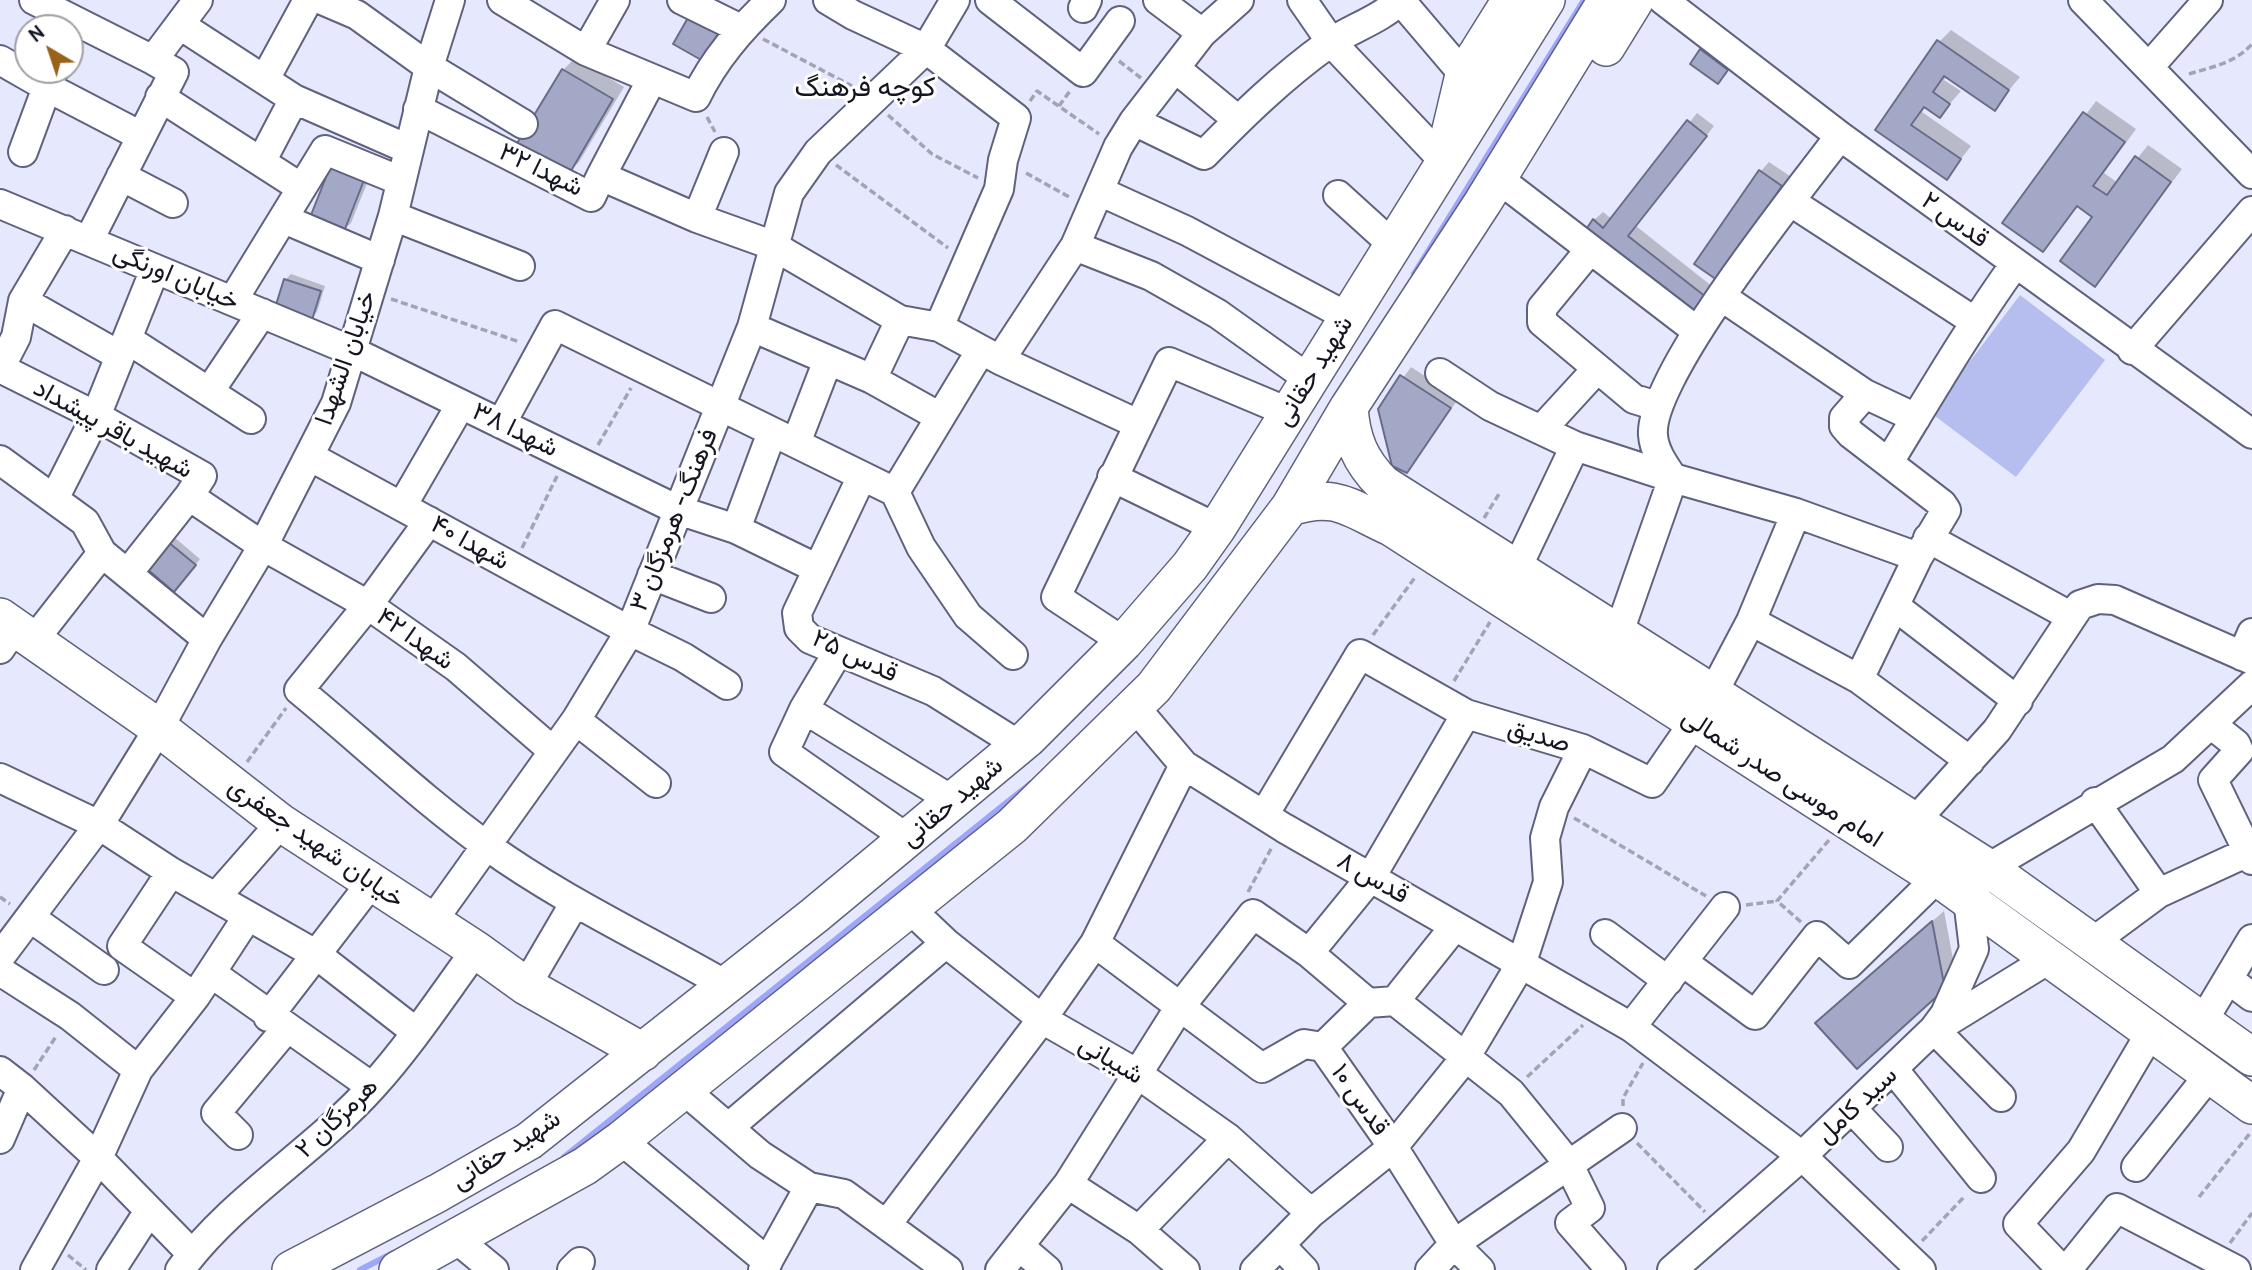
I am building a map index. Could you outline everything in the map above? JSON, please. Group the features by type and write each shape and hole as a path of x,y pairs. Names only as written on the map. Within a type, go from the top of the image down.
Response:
{"main road":[{"path":"1453,148 1546,0"},
{"path":"1498,186 1607,0"},
{"name":"شهید حقانی","path":"398,1270 585,1166 621,1140 1012,826 1134,706 1186,647 1290,507 1349,407 1498,186 1525,174 1636,0"},
{"name":"شهید حقانی","path":"291,1270 438,1193 529,1141 955,802 1019,746 1124,642 1189,566 1217,528 1453,148 1464,75 1502,3"},
{"name":"امام موسی صدر شمالی","path":"1349,407 1350,432 1368,470 1374,499 1391,527 1432,553 1511,585 1618,635 1703,707 1846,820 1968,899 2252,1105"},
{"name":"امام موسی صدر شمالی","path":"1290,507 1315,499 1374,499 1703,707 1915,821 2094,941 2252,1057"},
{"name":"خیابان شهید جعفری","path":"12,633 159,728 281,822 431,923 476,950 526,986 643,1052"}],"street":[{"path":"265,79 308,0"},
{"path":"322,0 361,8 429,67 523,124"},
{"name":"خیابان الشهدا","path":"0,957 99,825 159,728 206,639 263,546 336,402 393,216 429,67 450,0"},
{"path":"502,0 586,51 696,97 706,76 741,29 771,0"},
{"path":"586,51 615,0"},
{"path":"682,0 741,29"},
{"path":"828,0 857,8 926,49 1016,118 1003,160 999,189 939,327"},
{"name":"فرهنگ- هرمزگان ۳","path":"431,923 576,720 630,631 752,327 772,246 789,193 817,152 926,49 955,0"},
{"path":"990,0 1083,72 1119,20"},
{"path":"895,492 940,417 1075,247 1118,147 1134,121 1202,33 1239,0"},
{"path":"1301,0 1331,42 1453,148"},
{"path":"1134,121 1205,155 1279,81 1331,42 1381,17 1401,0 1464,75"},
{"name":"قدس ۲","path":"1663,0 1840,136 2132,350 2252,434"},
{"path":"2083,0 2252,174"},
{"path":"2158,76 2208,0"},
{"path":"37,1 54,14"},
{"path":"1161,1 1202,33"},
{"path":"153,60 187,8 265,79 295,99 408,149"},
{"path":"0,368 8,332 23,301 121,176 174,72 153,60 84,32"},
{"path":"1175,68 1238,120"},
{"path":"601,176 652,79"},
{"path":"23,152 49,84"},
{"path":"60,84 141,136"},
{"path":"160,97 262,160 300,187"},
{"path":"262,160 295,99"},
{"name":"شهدا ۳۲","path":"418,109 591,197 601,176 697,218 772,246 900,320 939,327 990,355 1138,425"},
{"path":"1673,478 1656,450 1652,433 1657,406 1697,331 1840,136"},
{"path":"233,300 325,150 401,181"},
{"path":"697,218 724,152"},
{"path":"121,176 173,203"},
{"path":"1498,186 1697,331"},
{"path":"1338,195 1393,245"},
{"path":"1095,200 1187,231 1348,317"},
{"path":"1791,202 1974,321"},
{"name":"خیابان اورنگی","path":"0,204 352,351"},
{"path":"2132,350 2252,211"},
{"path":"393,216 520,266"},
{"path":"284,219 380,260"},
{"path":"1075,247 1151,276 1218,314 1310,379"},
{"path":"1589,251 1542,308 1542,322 1596,370 1634,399 1657,406"},
{"path":"1889,462 1974,321 2015,264"},
{"path":"54,499 96,416 155,269"},
{"path":"1722,297 1865,394 1916,418"},
{"path":"23,301 209,392 251,419"},
{"path":"209,392 262,313"},
{"path":"872,379 900,320"},
{"path":"752,327 872,379 940,417"},
{"path":"501,424 549,337 643,368 895,492 922,547 968,617 1013,655"},
{"name":"شهدا ۳۸","path":"352,351 678,510 736,529 818,569"},
{"path":"736,529 828,360"},
{"path":"1124,642 1056,597 1169,362 1288,412"},
{"name":"شهید باقر پیشداد","path":"0,368 96,416 202,476 189,496 263,546"},
{"path":"1541,429 1596,370"},
{"path":"1440,373 1490,406 1575,446 1673,478 1923,548 2072,617"},
{"path":"1859,679 1923,548 1946,510 1844,426 1844,418 1865,394"},
{"path":"402,506 461,404"},
{"path":"1511,585 1575,446"},
{"name":"شهدا ۴۰","path":"309,456 630,631 683,657 727,684"},
{"path":"0,460 85,522 102,553 206,639"},
{"name":"قدس ۲۵","path":"862,476 797,613 799,628 810,639 933,691 1019,746"},
{"path":"1112,477 1217,528"},
{"path":"1618,635 1673,478"},
{"path":"128,573 189,496"},
{"path":"1703,707 1751,621 1796,513"},
{"path":"429,521 368,605 299,690 486,845 574,904 621,925 726,985"},
{"name":"شهدا ۴۲","path":"263,546 368,605 456,667 553,751"},
{"path":"12,633 102,553"},
{"path":"652,575 710,598"},
{"path":"1915,821 1970,761 2018,701 2080,605 2098,599 2115,600 2249,650"},
{"path":"1896,607 2018,701"},
{"path":"1751,621 1859,679 1970,761"},
{"path":"838,652 804,709 783,752 908,839"},
{"path":"1274,821 1360,654"},
{"name":"صدیق","path":"1360,654 1466,714 1583,749 1652,783 1703,707"},
{"path":"1968,899 1988,868 2173,758 2212,725 2252,685"},
{"name":"قدس ۸","path":"1134,706 1184,765 1274,821 1631,1027 1802,1156 1915,1264"},
{"path":"804,709 955,802"},
{"path":"1309,953 1371,877 1466,714"},
{"path":"576,720 656,783"},
{"path":"2094,941 2159,893 2250,856 2213,780 2239,751 2236,744 2212,725"},
{"path":"1255,1270 1311,1213 1393,1147 1465,1058 1522,962 1548,882 1545,838 1554,807 1583,749"},
{"path":"887,1224 1042,1019 1095,943 1184,765"},
{"path":"0,778 99,825 171,872 317,955 416,1032"},
{"path":"2095,802 2159,893"},
{"path":"216,897 281,822"},
{"path":"171,872 122,946 195,997"},
{"path":"1605,934 1755,1015 1817,936 1849,964 1937,878"},
{"path":"238,1135 216,1113 277,1023 317,955 371,883"},
{"name":"سید کامل","path":"1672,1270 1802,1156 1934,1029 1945,1014 1974,949 1968,899"},
{"path":"526,986 574,904"},
{"path":"1631,1027 1725,907"},
{"name":"شیبانی","path":"911,909 946,943 1042,1019 1136,1073 1228,1138 1311,1213"},
{"path":"1000,1270 1068,1184 1179,1008 1253,914 1465,1058 1511,1093 1567,1163 1590,1208 1570,1223 1611,1270"},
{"path":"35,1270 99,1158 138,1070 195,997 248,916"},
{"path":"31,918 104,970"},
{"path":"1323,1047 1381,1002 1455,926"},
{"path":"2203,1021 2252,939"},
{"path":"729,1127 946,943"},
{"name":"قدس ۱۰","path":"1095,943 1262,1068 1304,1044 1323,1047 1393,1147 1454,1244 1480,1270"},
{"name":"هرمزگان ۲","path":"186,1262 372,1087 476,950"},
{"path":"2001,1097 1934,1029 2049,959"},
{"path":"0,971 70,1016 138,1070"},
{"path":"211,973 277,1023 372,1087"},
{"path":"2228,979 2252,997"},
{"path":"2151,1032 2081,1150 2018,1224 2064,1270 2117,1208 2222,1266"},
{"path":"1894,1070 1981,1178"},
{"path":"2136,1167 2210,1074"},
{"path":"11,1080 99,1158 149,1211 186,1262"},
{"path":"0,1139 11,1080"},
{"path":"683,1089 760,1155 809,1187 844,1194 948,1270"},
{"path":"1852,1109 1888,1147"},
{"path":"1430,1270 1454,1244 1567,1163 1622,1128"},
{"path":"1139,1230 1228,1138"},
{"path":"621,1140 765,1266 809,1187"},
{"path":"1068,1184 1139,1230 1185,1270"},
{"path":"111,1270 149,1211"},
{"path":"455,1238 494,1270"},
{"path":"1281,1246 1304,1270"},
{"path":"1020,1247 1047,1270"}],"path":[{"path":"741,29 843,79 873,101 932,154 999,189"},
{"path":"2158,76 2225,64 2238,58 2252,44"},
{"path":"1101,47 1158,91"},
{"path":"1016,118 1037,91 1118,147"},
{"path":"696,97 724,152"},
{"path":"817,152 967,262"},
{"path":"1003,160 1095,200"},
{"path":"370,291 549,337"},
{"path":"513,567 576,460 643,368"},
{"path":"1360,654 1432,553"},
{"path":"1442,700 1511,585"},
{"path":"231,784 299,690"},
{"path":"1554,807 1725,907 1777,901 1846,820"},
{"path":"1253,914 1247,889 1274,821"},
{"path":"1777,901 1817,936"},
{"path":"1511,1093 1600,1009"},
{"path":"1654,1045 1623,1098 1622,1128 1721,1229"},
{"path":"2199,1197 2252,1130"},
{"path":"1915,1264 1981,1178"},
{"path":"2222,1266 2252,1213"}],"shaded area":[{"path":"2020,295 2105,360 2016,477 1931,413"}],"building":[{"path":"689,16 719,32 703,61 673,44"},
{"path":"1937,40 2009,90 1995,111 1944,76 1933,92 1950,104 1940,118 1924,107 1911,125 1961,159 1947,180 1875,130"},
{"path":"1700,49 1728,70 1718,84 1690,64"},
{"path":"562,69 613,99 568,176 516,145"},
{"path":"2083,112 2125,142 2093,186 2107,195 2135,156 2171,182 2095,287 2060,261 2092,217 2077,206 2043,252 2002,223"},
{"path":"1687,120 1707,136 1628,236 1706,297 1691,318 1583,234 1593,219 1603,228"},
{"path":"332,162 366,175 343,234 309,220"},
{"path":"1759,170 1782,186 1717,280 1694,264"},
{"path":"284,279 321,291 312,320 275,308"},
{"path":"1400,375 1451,408 1407,473 1392,466 1378,409"},
{"path":"162,537 196,565 174,592 140,563"},
{"path":"1932,921 1945,989 1857,1069 1815,1023"}],"waterway":[{"path":"1414,274 1584,0"},
{"path":"564,1157 1031,783"},
{"path":"360,1270 393,1253"}],"district":[{"name":"کوچه فرهنگ","path":"865,88"}]}
